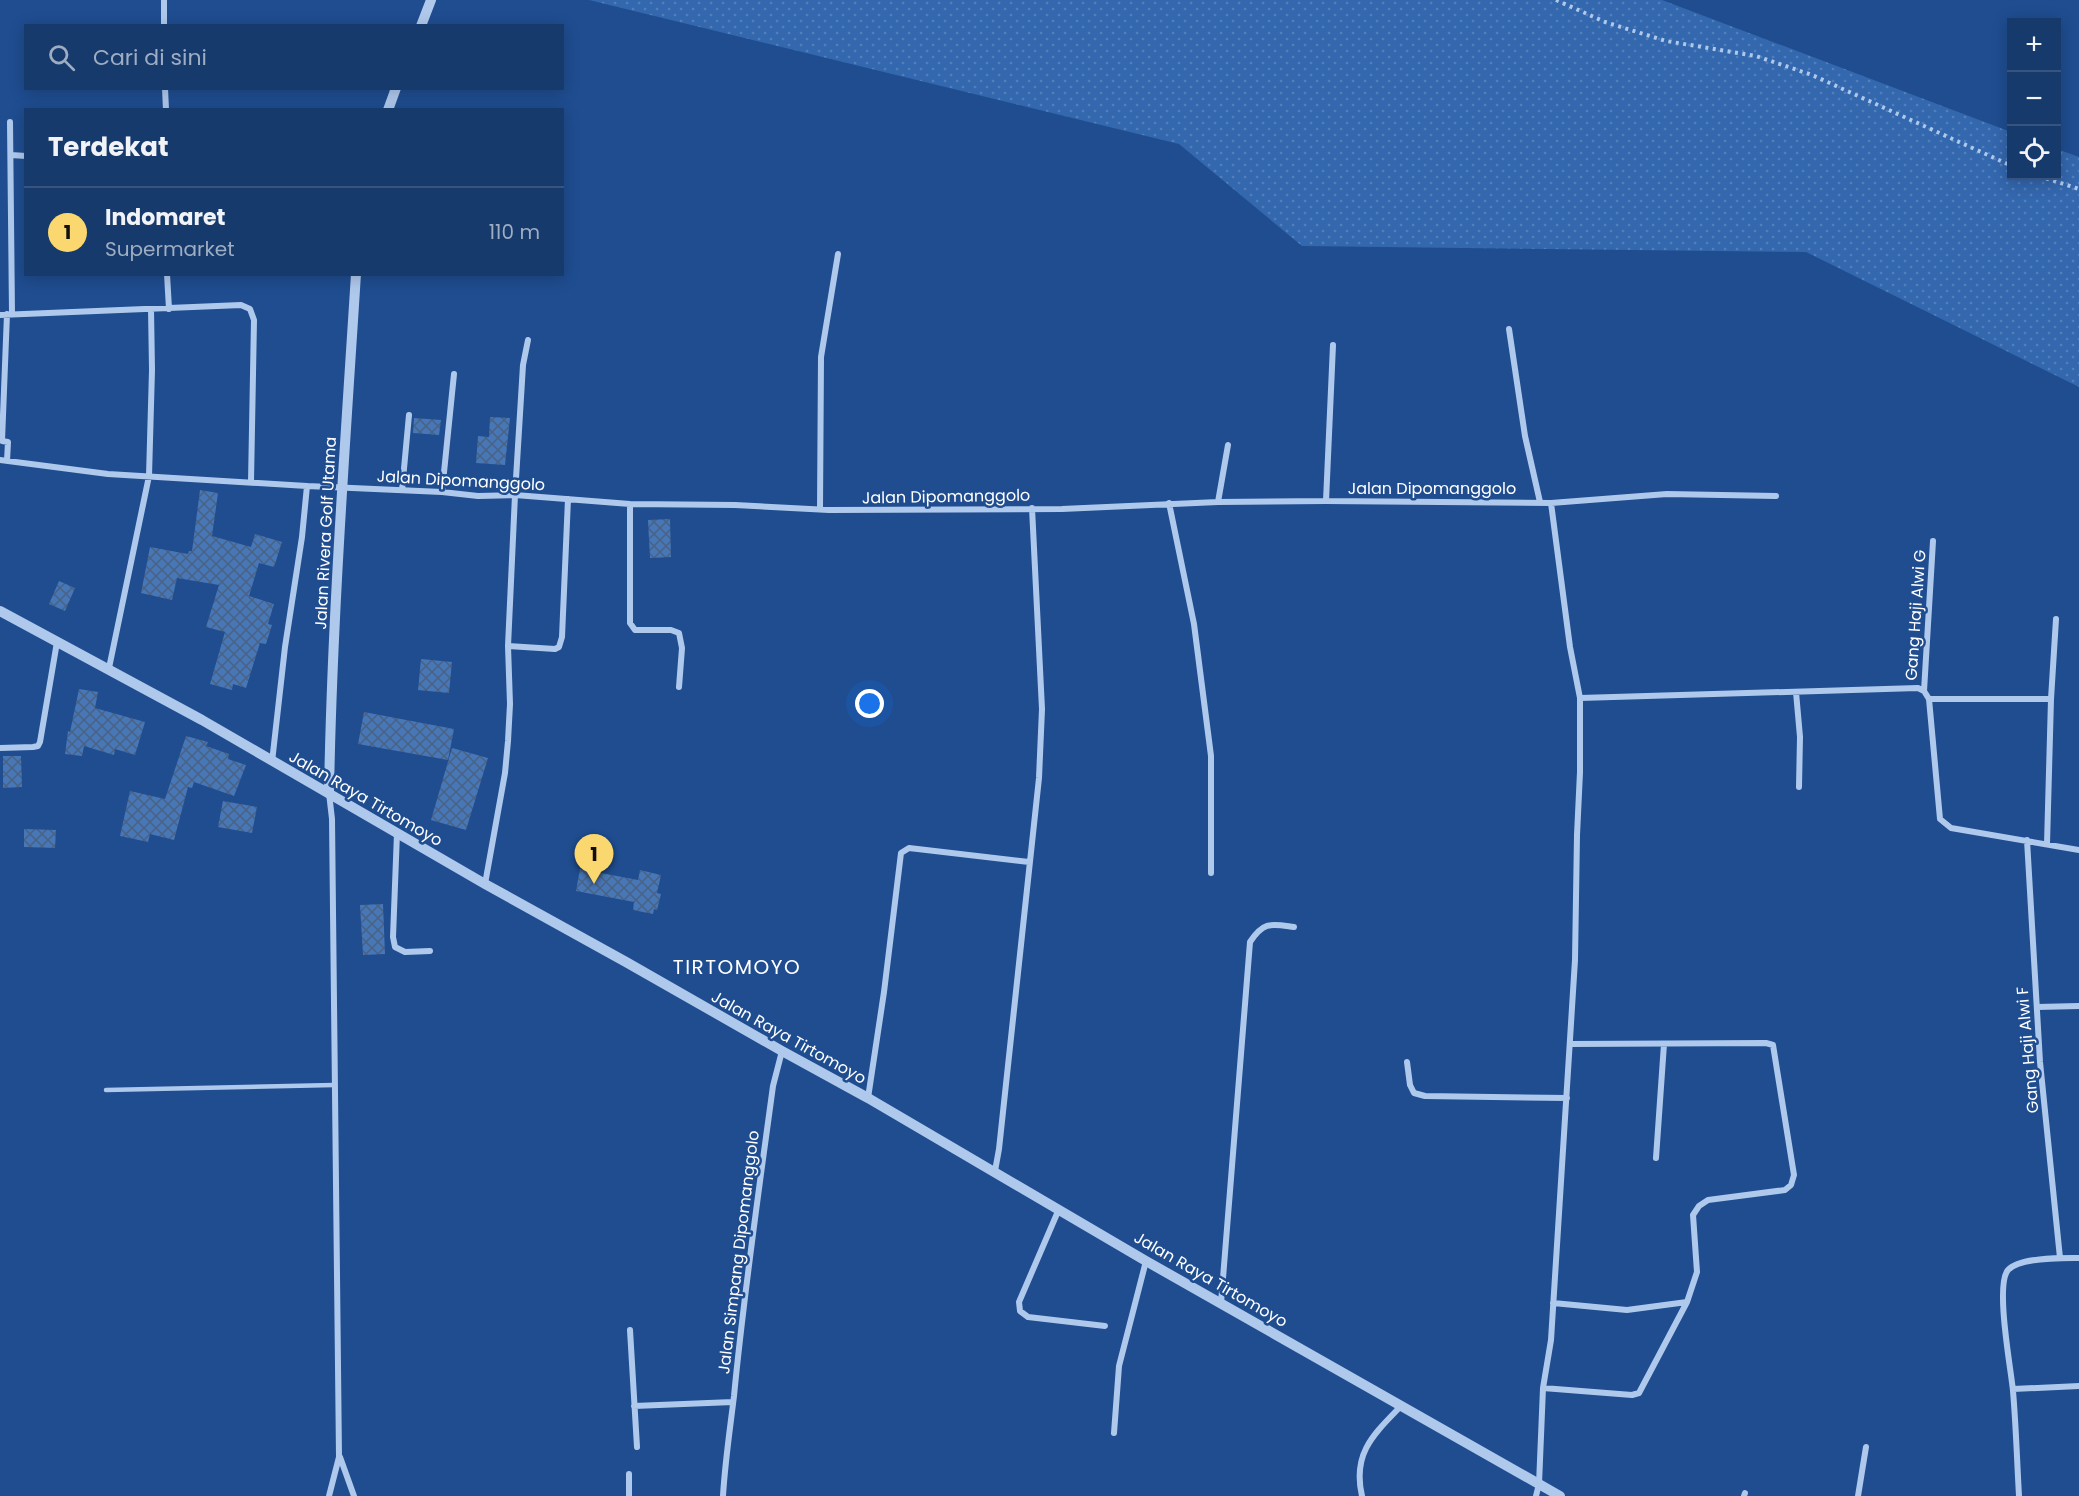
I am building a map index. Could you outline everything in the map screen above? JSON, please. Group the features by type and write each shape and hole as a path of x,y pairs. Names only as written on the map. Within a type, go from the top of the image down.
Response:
{"street":[{"path":"164,0 164,24"},
{"path":"422,24 429,4"},
{"path":"165,90 166,108"},
{"path":"389,108 395,90"},
{"path":"4,460 8,442 2,441 11,155 10,122"},
{"path":"11,155 24,156"},
{"path":"820,509 821,357 838,254"},
{"path":"167,276 169,309"},
{"name":"Jalan Rivera Golf Utama","path":"329,793 331,677 356,276"},
{"path":"6,315 241,305 250,309 254,320 251,482"},
{"path":"109,668 148,476 152,370 151,309"},
{"path":"1509,329 1526,436 1540,502"},
{"path":"484,884 506,762 510,704 508,646 515,495 523,365 528,340"},
{"path":"1326,501 1333,345"},
{"path":"442,492 454,374"},
{"path":"402,490 409,415"},
{"path":"1218,502 1228,445"},
{"name":"Jalan Dipomanggolo","path":"4,460 108,474 442,492 478,496 515,495 630,504 911,511 1062,509 1218,502 1551,503 1666,494 1776,496"},
{"path":"272,762 307,486"},
{"path":"508,646 555,649 560,647 568,499"},
{"path":"1169,503 1194,624 1211,756 1211,873"},
{"path":"1536,1496 1539,1484 1543,1388 1551,1340 1575,960 1580,698 1569,647 1551,503"},
{"path":"630,504 630,623 635,630 671,630 680,633 682,648 679,687"},
{"path":"995,1171 1039,778 1042,709 1032,508"},
{"name":"Gang Haji Alwi G","path":"1924,691 1933,541"},
{"name":"Jalan Raya Tirtomoyo","path":"0,611 202,720 484,884 868,1098 1146,1261 1560,1496"},
{"path":"2047,844 2056,619"},
{"path":"0,748 38,746 57,642"},
{"path":"1580,698 1918,688 1924,691 1929,699 1940,819 1951,828 2079,850"},
{"path":"1796,693 1800,737 1799,787"},
{"path":"1929,699 2052,699"},
{"path":"329,793 332,819 339,1457 329,1496"},
{"path":"397,832 393,937 395,947 405,952 430,951"},
{"name":"Gang Haji Alwi F","path":"2027,840 2037,1007 2060,1258"},
{"path":"868,1098 901,853 909,848 1029,862"},
{"path":"1221,1303 1250,942 1258,930 1269,924 1294,927"},
{"path":"2037,1007 2079,1006"},
{"path":"1543,1388 1632,1395 1639,1393 1687,1302 1697,1272 1693,1215 1699,1206 1708,1200 1785,1190 1791,1185 1794,1175 1773,1045 1766,1043 1570,1044"},
{"path":"1656,1158 1664,1044"},
{"name":"Jalan Simpang Dipomanggolo","path":"723,1496 725,1457 743,1306 771,1098 782,1052"},
{"path":"1407,1062 1410,1085 1414,1093 1425,1096 1567,1098"},
{"path":"1059,1208 1019,1302 1020,1311 1028,1317 1105,1326"},
{"path":"2019,1496 2013,1389 2005,1341 2003,1277 2009,1268 2021,1263 2079,1258"},
{"path":"1114,1433 1119,1365 1146,1261"},
{"path":"1553,1304 1627,1310 1687,1302"},
{"path":"630,1330 637,1447"},
{"path":"2013,1389 2079,1386"},
{"path":"634,1406 733,1402"},
{"path":"1362,1496 1359,1468 1362,1456 1370,1440 1401,1406"},
{"path":"1858,1496 1866,1447"},
{"path":"339,1457 354,1496"},
{"path":"629,1474 629,1496"}],"lane":[{"path":"106,1090 334,1085"}],"path":[{"path":"1556,0 1605,22 1665,41 1756,56 1812,75 2007,164"},
{"path":"2051,180 2079,189"}],"shaded area":[{"path":"589,0 1662,0 2007,130 2007,180 2061,180 2061,150 2079,157 2079,387 1806,252 1302,246 1179,144"}],"building":[{"path":"490,417 510,418 505,465 476,463 478,436 489,437"},
{"path":"414,418 441,420 439,435 413,433"},
{"path":"200,490 218,493 212,536 251,547 255,534 282,542 274,567 259,563 249,596 274,604 268,624 272,625 266,644 260,643 246,688 233,684 232,690 210,684 225,632 206,627 219,585 177,578 172,600 141,593 150,547 188,554 192,551"},
{"path":"670,519 671,557 650,558 648,520"},
{"path":"59,581 75,588 65,611 49,604"},
{"path":"421,659 452,662 449,693 418,690"},
{"path":"79,689 98,692 95,708 145,722 135,755 115,749 114,755 84,746 82,756 65,754 68,731 70,732"},
{"path":"364,712 454,729 448,760 358,744"},
{"path":"186,736 208,742 206,746 229,754 228,759 246,765 234,796 194,782 192,788 188,787 174,840 150,834 148,842 120,836 130,791 165,799"},
{"path":"452,748 488,758 466,830 431,820"},
{"path":"3,756 21,756 22,787 3,788"},
{"path":"223,801 257,807 252,833 218,827"},
{"path":"24,829 56,830 55,848 24,847"},
{"path":"580,869 638,880 640,870 661,875 657,893 661,894 657,910 654,909 653,914 633,910 634,902 576,891"},
{"path":"383,904 385,954 363,955 360,905"}],"place":[{"name":"Indomaret","path":"594,884"}],"district":[{"name":"TIRTOMOYO","path":"737,967"}]}
